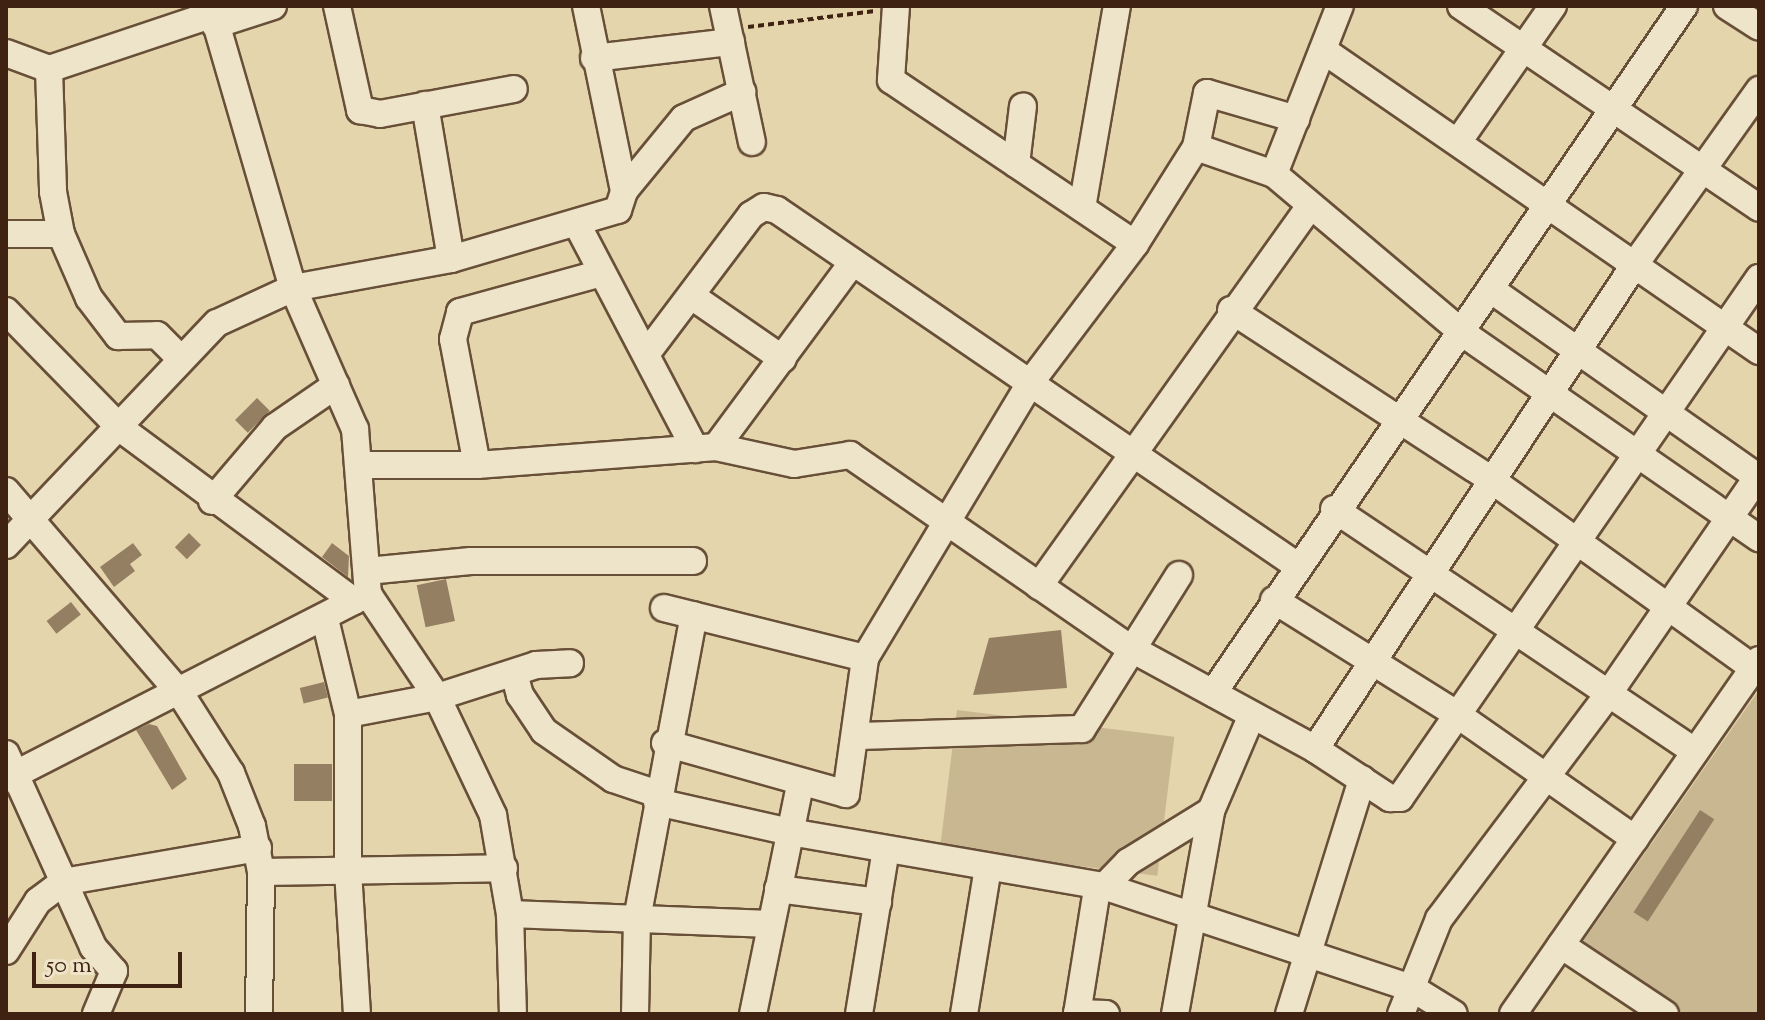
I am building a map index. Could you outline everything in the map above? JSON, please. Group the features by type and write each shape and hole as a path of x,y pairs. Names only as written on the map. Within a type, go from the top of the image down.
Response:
{"street":[{"path":"6,53 49,69 213,15 273,6"},
{"path":"337,6 360,110 380,114 514,89"},
{"path":"586,6 594,58 624,191"},
{"path":"1082,208 1117,6"},
{"path":"1274,174 1340,6"},
{"path":"1461,6 1759,208"},
{"path":"1458,142 1553,6"},
{"path":"1213,693 1334,509 1394,422 1464,334 1684,6"},
{"path":"1727,6 1759,27"},
{"path":"896,7 891,80 1135,244"},
{"path":"213,15 293,288 355,429 360,465 363,589"},
{"path":"594,58 727,26 752,142"},
{"path":"1323,50 1759,351"},
{"path":"49,69 50,155 61,234 107,327 118,336 157,335 180,358"},
{"path":"1315,749 1370,660 1493,481 1635,264 1759,90"},
{"path":"6,545 120,428 180,358 217,323 293,288 451,259 578,226 618,210 624,191 684,118 742,92"},
{"path":"665,743 800,785 846,794 857,736 865,658 1030,383 1135,244 1196,147 1207,93 1296,119"},
{"path":"425,105 451,259"},
{"path":"1016,164 1023,106"},
{"path":"1196,147 1274,174 1309,207 1464,334 1759,538"},
{"path":"647,353 693,297 751,215 764,207 853,262 1296,565"},
{"path":"1039,586 1231,310 1309,207"},
{"path":"578,226 647,353 706,448"},
{"path":"6,234 61,234"},
{"path":"706,448 783,359 853,262"},
{"path":"477,465 453,339 460,312 602,273"},
{"path":"360,465 477,465 706,448 794,464 850,455 1130,648 1315,749 1390,798 1407,794 1759,278"},
{"path":"1401,1014 1439,919 1609,693 1758,477 1577,353 1493,291"},
{"path":"693,297 783,359"},
{"path":"1231,310 1394,422 1493,481 1668,607 1756,664 1513,1014"},
{"path":"6,311 120,428 212,501 363,589 437,697 493,815 510,914 513,1014"},
{"path":"212,501 275,427 336,385"},
{"path":"6,491 180,693 231,773 259,860 259,1014"},
{"path":"1334,509 1518,629 1695,752"},
{"path":"96,1014 114,971 93,947 10,769 180,693 325,619 363,589 471,561 693,561"},
{"path":"857,736 1082,729 1130,648 1179,575"},
{"path":"1274,600 1458,715 1635,839"},
{"path":"664,608 865,658"},
{"path":"635,1014 637,919 665,743 694,615"},
{"path":"325,619 348,714 348,871 357,1014"},
{"path":"348,714 437,697 514,673 570,663"},
{"path":"514,673 520,695 544,731 613,779 657,798 790,832 1103,886 1192,914 1308,958 1412,988 1454,1014"},
{"path":"1175,1014 1211,811 1252,715"},
{"path":"1289,1014 1362,779"},
{"path":"753,1014 800,785"},
{"path":"1106,1014 1077,1014 1091,910 1103,886 1128,862 1211,811"},
{"path":"859,1014 886,850"},
{"path":"6,951 38,901 63,882 259,860 348,871 504,868"},
{"path":"964,1014 988,867"},
{"path":"778,889 878,902"},
{"path":"510,914 771,924"},
{"path":"1561,945 1665,1014"}],"path":[{"path":"727,26 896,7"}],"shaded area":[{"path":"1759,690 1759,1014 1685,1014 1582,943"},
{"path":"957,710 1174,737 1157,876 940,849"}],"building":[{"path":"257,398 270,411 248,433 235,420"},
{"path":"189,533 201,545 187,559 175,547"},
{"path":"133,543 142,555 130,564 135,571 114,587 100,567"},
{"path":"332,543 349,556 348,577 322,557"},
{"path":"446,579 455,621 426,627 417,585"},
{"path":"71,602 81,615 56,634 47,621"},
{"path":"1061,630 1067,688 973,695 989,638"},
{"path":"324,682 328,698 304,704 300,688"},
{"path":"149,724 157,726 187,779 172,790 136,730"},
{"path":"294,764 332,764 332,801 294,801"},
{"path":"1700,810 1714,819 1648,922 1634,912"}]}
